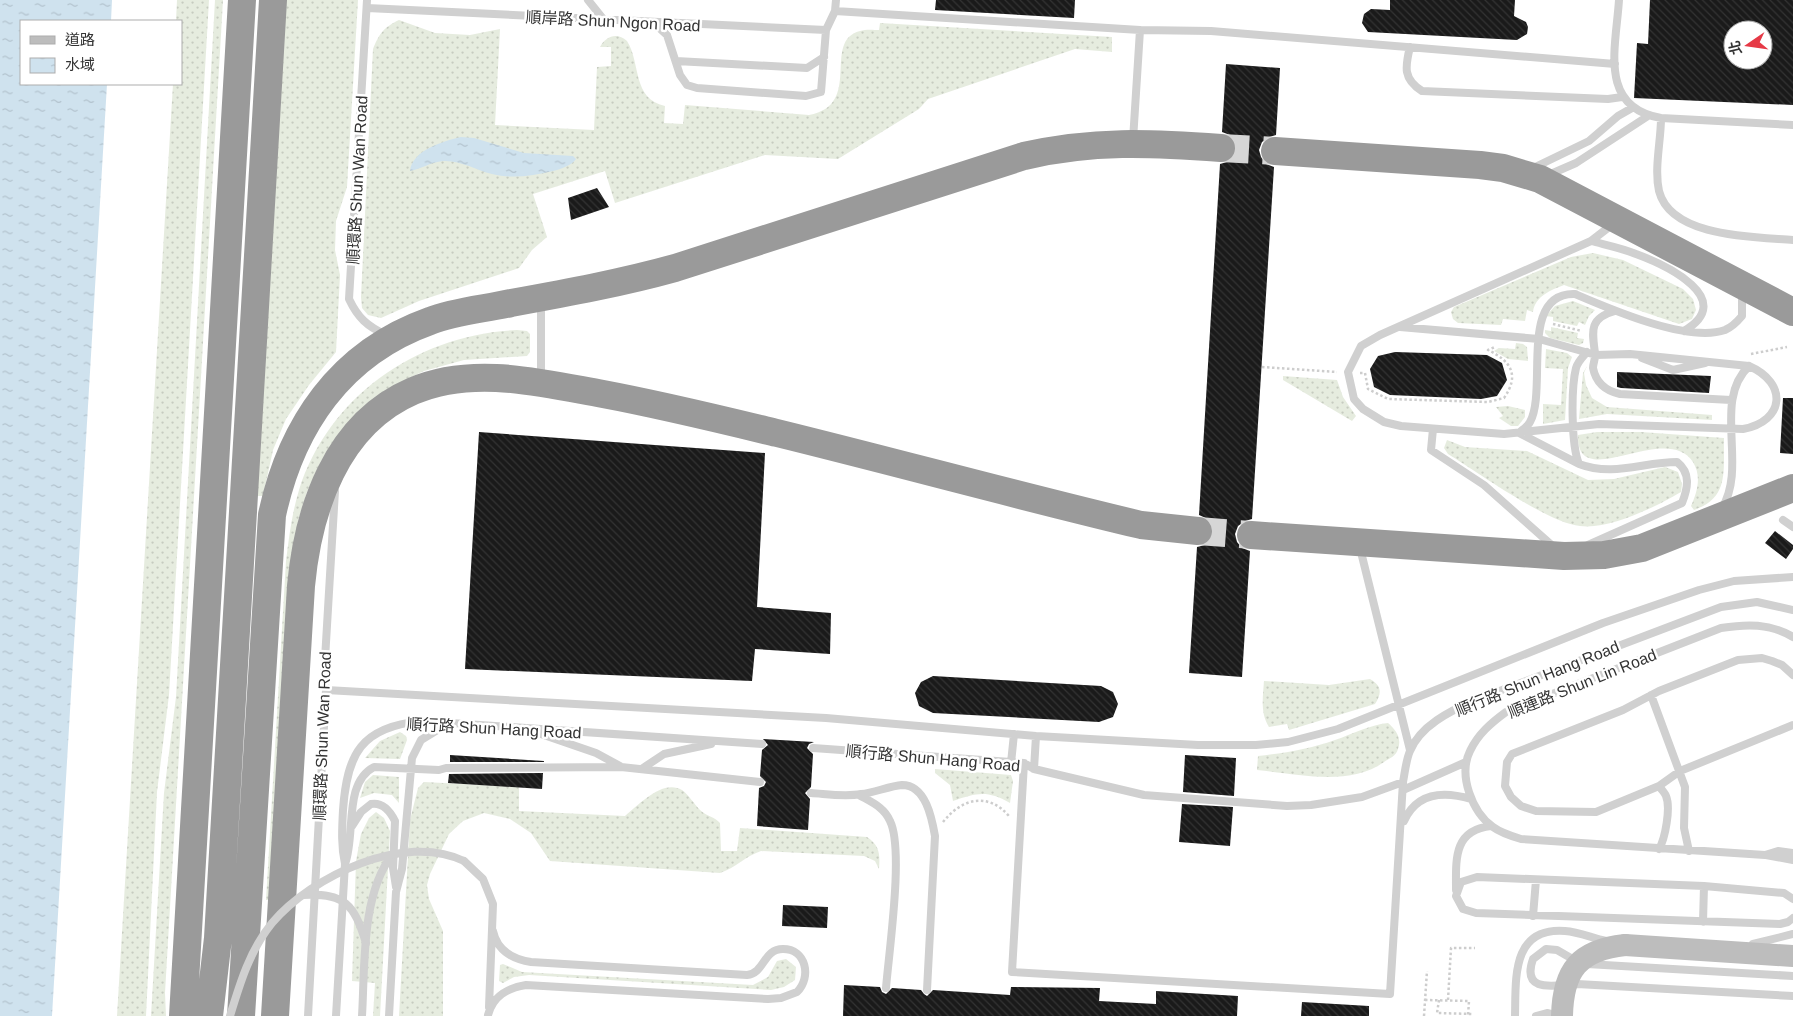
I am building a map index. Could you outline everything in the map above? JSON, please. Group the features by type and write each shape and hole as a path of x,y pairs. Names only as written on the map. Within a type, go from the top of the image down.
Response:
{"highway":[{"path":"183,1016 242,0"},
{"path":"209,1016 218,938 273,0"},
{"path":"241,1016 272,515 279,483 301,429 318,402 358,363 392,338 431,320 634,279 675,268 1024,156 1079,146 1133,142 1221,148"},
{"path":"1275,151 1464,164 1531,175 1793,312"},
{"path":"275,1016 303,567 315,507 339,457 372,417 394,401 435,383 471,378 541,382 672,408 1141,525 1198,531"},
{"path":"1251,535 1564,556 1621,553 1642,548 1793,488"}],"street":[{"path":"1560,1016 1567,980 1580,960 1598,950 1625,945 1793,956"}],"lane":[{"path":"588,0 604,20"},
{"path":"655,24 667,35 686,85 697,88 806,96 821,92 826,30 835,11 836,0"},
{"path":"1619,0 1615,64 1616,82 1622,97 1632,108 1648,116 1661,118 1793,126"},
{"name":"順岸路 Shun Ngon Road","path":"367,4 655,24 826,30"},
{"name":"順環路 Shun Wan Road","path":"367,4 349,299 356,315 369,327 392,338"},
{"path":"835,11 1140,30 1211,31 1615,64"},
{"path":"1133,142 1140,30"},
{"path":"1410,47 1405,69 1408,79 1422,91 1608,99 1622,97"},
{"path":"676,60 807,68 824,57"},
{"path":"1531,175 1589,141 1618,116 1632,108"},
{"path":"1531,175 1576,163 1648,116"},
{"path":"1661,118 1658,177 1659,190 1667,207 1695,226 1726,235 1793,240"},
{"path":"1400,327 1539,339 1596,355 1630,354 1750,366 1759,370 1769,379 1777,392 1777,402 1774,411 1765,420 1754,427 1732,429 1599,424 1504,434 1401,426 1372,416 1354,399 1348,372 1361,346 1400,327 1591,242 1618,220"},
{"path":"1591,242 1636,254 1683,277 1695,286 1702,299 1704,313 1698,322 1684,331"},
{"path":"1519,433 1530,423 1534,410 1539,339 1545,308 1553,298 1564,294 1575,294 1615,310 1684,331 1712,333 1735,325 1742,316 1743,310 1738,282"},
{"path":"541,298 541,382"},
{"path":"1615,310 1603,314 1596,321 1592,333 1596,355 1593,367 1598,382 1608,391 1620,394 1731,400"},
{"path":"1579,464 1574,452 1573,427 1576,368 1587,352"},
{"path":"1630,354 1673,370 1714,361"},
{"path":"1715,518 1724,505 1730,482 1731,400 1742,373 1750,366"},
{"path":"1433,428 1430,450 1484,485 1564,556 1682,503 1688,485 1684,468 1677,462 1658,463 1613,471 1593,470 1519,433"},
{"name":"順環路 Shun Wan Road","path":"308,1016 326,690 324,676 339,457"},
{"path":"1784,520 1793,527"},
{"path":"1358,542 1410,750"},
{"path":"326,690 826,718 1036,736 1206,746 1256,746 1288,742 1322,734 1603,623 1734,581 1793,577"},
{"name":"順行路 Shun Hang Road","path":"813,748 1024,763 1034,769 1144,795 1287,806 1311,805 1362,797 1403,782 1410,750 1433,724 1459,708 1727,605 1757,602 1793,610"},
{"name":"順連路 Shun Lin Road","path":"1466,762 1469,752 1482,731 1506,712 1584,680 1721,628 1745,624 1784,631 1793,637"},
{"path":"1793,675 1782,665 1772,661 1750,658 1738,660 1651,696 1623,710 1512,754 1507,762 1505,786 1511,796 1521,806 1536,811 1596,812 1659,786 1680,771 1793,725"},
{"path":"1651,696 1685,787 1684,828 1689,850"},
{"name":"順行路 Shun Hang Road","path":"336,1016 345,864 341,848 344,792 348,772 361,747 379,731 400,723 420,721 526,730 762,744"},
{"path":"396,892 402,869 410,769 414,750 421,740 447,724"},
{"path":"526,730 596,753 621,767"},
{"path":"1011,763 1014,734"},
{"path":"1034,769 1036,736"},
{"path":"643,768 664,754 687,747 726,741"},
{"path":"1403,790 1466,762 1467,780 1472,799 1491,826 1510,836 1533,841 1764,855 1793,860"},
{"path":"1024,763 1012,972 1390,994 1402,825 1403,782"},
{"path":"345,864 350,850 356,784 366,771 374,767 410,769 621,767 760,782"},
{"path":"811,793 859,795 903,785 914,790 924,799 932,815 935,836 927,990"},
{"path":"1659,786 1666,797 1668,805 1664,840 1659,849"},
{"path":"1402,825 1414,805 1427,797 1446,793 1472,799"},
{"path":"859,795 879,806 890,819 897,848 886,988"},
{"path":"352,828 361,812 371,804 382,805 392,814 395,821 393,868 396,892 389,1016"},
{"path":"1491,826 1478,827 1460,844 1456,858 1456,892 1459,905 1470,913 1780,924 1788,922 1793,918"},
{"path":"230,1016 248,964 262,936 286,908 336,874 355,866 392,855 426,851 446,853 464,861 478,872 488,889 494,911 488,1016"},
{"path":"1764,855 1778,851 1793,854"},
{"path":"362,1016 366,943 376,883 384,865 392,855"},
{"path":"1456,892 1461,882 1471,877 1704,886 1784,893 1793,898"},
{"path":"1533,916 1536,880"},
{"path":"1703,922 1704,886"},
{"path":"302,896 333,896 348,904 357,917 366,943"},
{"path":"488,1016 490,1008 498,996 511,988 526,985 768,999 781,998 797,992 806,977 805,967 800,957 792,952 781,949 770,952 755,972 747,975 522,961 506,953 495,939 493,931"},
{"path":"1515,1016 1518,960 1533,939 1548,932 1566,931 1625,945"},
{"path":"1686,949 1756,944 1793,934"},
{"path":"1793,976 1586,964 1551,949 1540,952 1532,964 1535,980 1549,988 1577,984 1793,996"},
{"path":"1536,1016 1547,1013 1560,1016"}],"path":[{"path":"1542,322 1592,333"},
{"path":"1262,367 1365,373 1368,389 1388,399 1488,402 1504,398 1510,388 1512,371 1505,358 1488,350 1498,346 1507,346 1508,336"},
{"path":"1749,354 1758,354 1786,347"},
{"path":"935,836 951,812 961,804 978,799 985,799 1000,807 1008,814 1019,830"},
{"path":"1448,1000 1452,948 1475,948"},
{"path":"1424,1016 1427,970"},
{"path":"1425,1000 1469,1001 1468,1016"},
{"path":"1439,1000 1437,1013 1472,1014"}],"shaded area":[{"path":"177,0 209,0 169,695 157,792 146,1016 117,1016 173,85 182,85 182,20 176,20"},
{"path":"215,0 223,0 165,993 166,1016 151,1016 164,793 176,697"},
{"path":"283,0 358,0 347,187 336,221 335,250 340,275 336,352 309,385 286,419 273,450 263,496 255,496"},
{"path":"399,20 435,33 470,35 500,29 495,125 594,130 597,67 611,66 611,47 600,47 605,40 612,36 623,38 627,41 642,88 654,102 665,106 664,123 683,124 685,105 809,115 825,109 835,99 839,87 843,47 849,37 862,30 879,30 880,23 1112,37 1112,52 1075,49 928,99 919,109 838,159 765,155 615,203 605,171 533,194 547,237 532,250 519,268 419,301 381,318 368,315 362,308 361,297 373,49 377,39 389,25"},
{"path":"1593,253 1623,260 1683,289 1693,299 1696,310 1692,319 1679,324 1564,285 1540,298 1534,306 1533,312 1527,310 1525,321 1503,319 1501,325 1458,323 1453,319 1451,312 1454,307 1571,257"},
{"path":"1573,301 1595,310 1589,316 1585,325 1579,322 1577,326 1553,321 1553,317 1546,316 1555,306"},
{"path":"1551,327 1578,333 1577,338 1584,339 1583,343 1579,345 1550,338 1545,333 1545,330 1551,331"},
{"path":"517,330 527,331 530,334 530,352 527,356 464,360 424,371 407,379 321,461 307,492 298,521 271,900 266,900 286,561 291,525 299,490 313,456 332,425 355,399 382,376 413,357 446,343 481,334"},
{"path":"1516,343 1527,347 1528,361 1508,359 1494,351 1499,348 1515,349"},
{"path":"1546,349 1567,353 1572,357 1568,368 1565,420 1543,424 1543,404 1561,405 1563,369 1545,368"},
{"path":"1587,366 1584,373 1586,385 1592,398 1607,407 1712,415 1712,420 1607,414 1579,419 1583,373"},
{"path":"1283,376 1337,380 1343,397 1356,416 1352,421 1283,380"},
{"path":"1508,406 1525,410 1525,417 1518,426 1511,426 1499,418 1503,416 1496,407"},
{"path":"1597,432 1641,432 1724,438 1724,472 1719,490 1706,505 1694,510 1691,506 1697,490 1696,468 1693,462 1680,451 1663,448 1606,459 1591,459 1581,452 1578,435"},
{"path":"1447,440 1465,447 1527,451 1588,480 1614,479 1665,467 1678,472 1682,484 1681,492 1659,504 1618,521 1591,526 1566,523 1532,507 1448,454 1444,448"},
{"path":"1370,679 1377,684 1380,690 1375,704 1289,730 1287,724 1269,727 1266,722 1263,705 1264,681 1329,685"},
{"path":"1388,723 1397,734 1399,741 1398,749 1392,757 1370,770 1339,777 1323,777 1257,770 1258,756 1316,746"},
{"path":"400,732 406,736 407,740 400,759 365,758 380,741"},
{"path":"935,769 1011,775 1013,781 1010,803 995,796 982,794 953,801 950,785 935,773"},
{"path":"373,775 399,777 399,803 392,795 374,793 360,798 365,782"},
{"path":"424,782 519,787 519,811 625,816 659,790 674,788 682,790 700,810 720,823 721,851 737,851 740,828 867,837 877,847 879,869 875,861 864,856 761,851 720,873 550,861 531,833 510,819 484,813 463,821 449,834 430,874 427,885 429,899 443,931 443,1016 399,1016 410,820 418,788"},
{"path":"376,812 384,818 390,831 380,1016 373,1016 375,983 352,981 356,861 361,834 369,818"},
{"path":"786,959 796,967 795,980 784,987 771,990 529,975 514,977 503,983 499,981 500,965 503,964 522,972 753,985 768,977 777,961"}],"water":[{"path":"0,0 112,0 111,20 20,20 20,85 107,85 52,1016 0,1016"},
{"path":"461,137 474,138 524,153 573,156 576,159 569,165 559,169 522,176 492,174 449,161 434,163 410,171 416,157 423,152 438,144"}],"building":[{"path":"936,0 1075,0 1074,18 935,10"},
{"path":"1390,0 1515,0 1514,16 1526,22 1528,27 1527,34 1517,40 1368,32 1362,23 1364,14 1371,9 1390,10"},
{"path":"1650,0 1793,0 1793,105 1634,98 1637,43 1648,44"},
{"path":"1226,64 1280,68 1276,135 1262,142 1259,150 1266,164 1274,167 1252,519 1238,526 1235,534 1237,542 1242,548 1250,551 1242,677 1189,673 1197,547 1205,545 1210,541 1214,532 1212,524 1208,519 1199,515 1220,164 1234,157 1237,149 1235,141 1230,135 1222,132"},
{"path":"597,188 609,207 571,220 568,198"},
{"path":"1395,352 1487,355 1502,363 1507,380 1497,396 1481,399 1390,395 1374,387 1370,369 1378,356"},
{"path":"1617,372 1711,376 1709,393 1621,388 1617,387"},
{"path":"1783,398 1793,398 1793,454 1780,453"},
{"path":"479,432 765,453 757,607 831,613 830,654 755,649 752,681 465,669"},
{"path":"1775,531 1793,545 1793,549 1786,559 1765,543"},
{"path":"933,676 1101,686 1113,692 1118,704 1113,717 1099,722 933,713 919,706 915,693 921,682"},
{"path":"763,739 814,742 809,744 807,748 813,754 811,787 805,793 810,799 808,830 757,826 759,788 764,786 766,782 760,776 762,750 768,745"},
{"path":"450,755 544,761 544,762 450,762"},
{"path":"1185,755 1236,758 1234,796 1183,792"},
{"path":"543,773 542,789 448,783 449,774"},
{"path":"1182,804 1233,807 1230,846 1179,842"},
{"path":"783,905 828,907 827,928 782,926"},
{"path":"844,985 880,987 882,992 886,994 892,988 921,990 927,996 933,990 1010,995 1011,987 1100,988 1099,1001 1156,1004 1156,991 1238,996 1237,1016 843,1016"},
{"path":"1302,1002 1369,1006 1369,1016 1301,1016"}],"tunnel":[{"path":"1221,148 1275,151"},
{"path":"1198,531 1251,535"}]}
